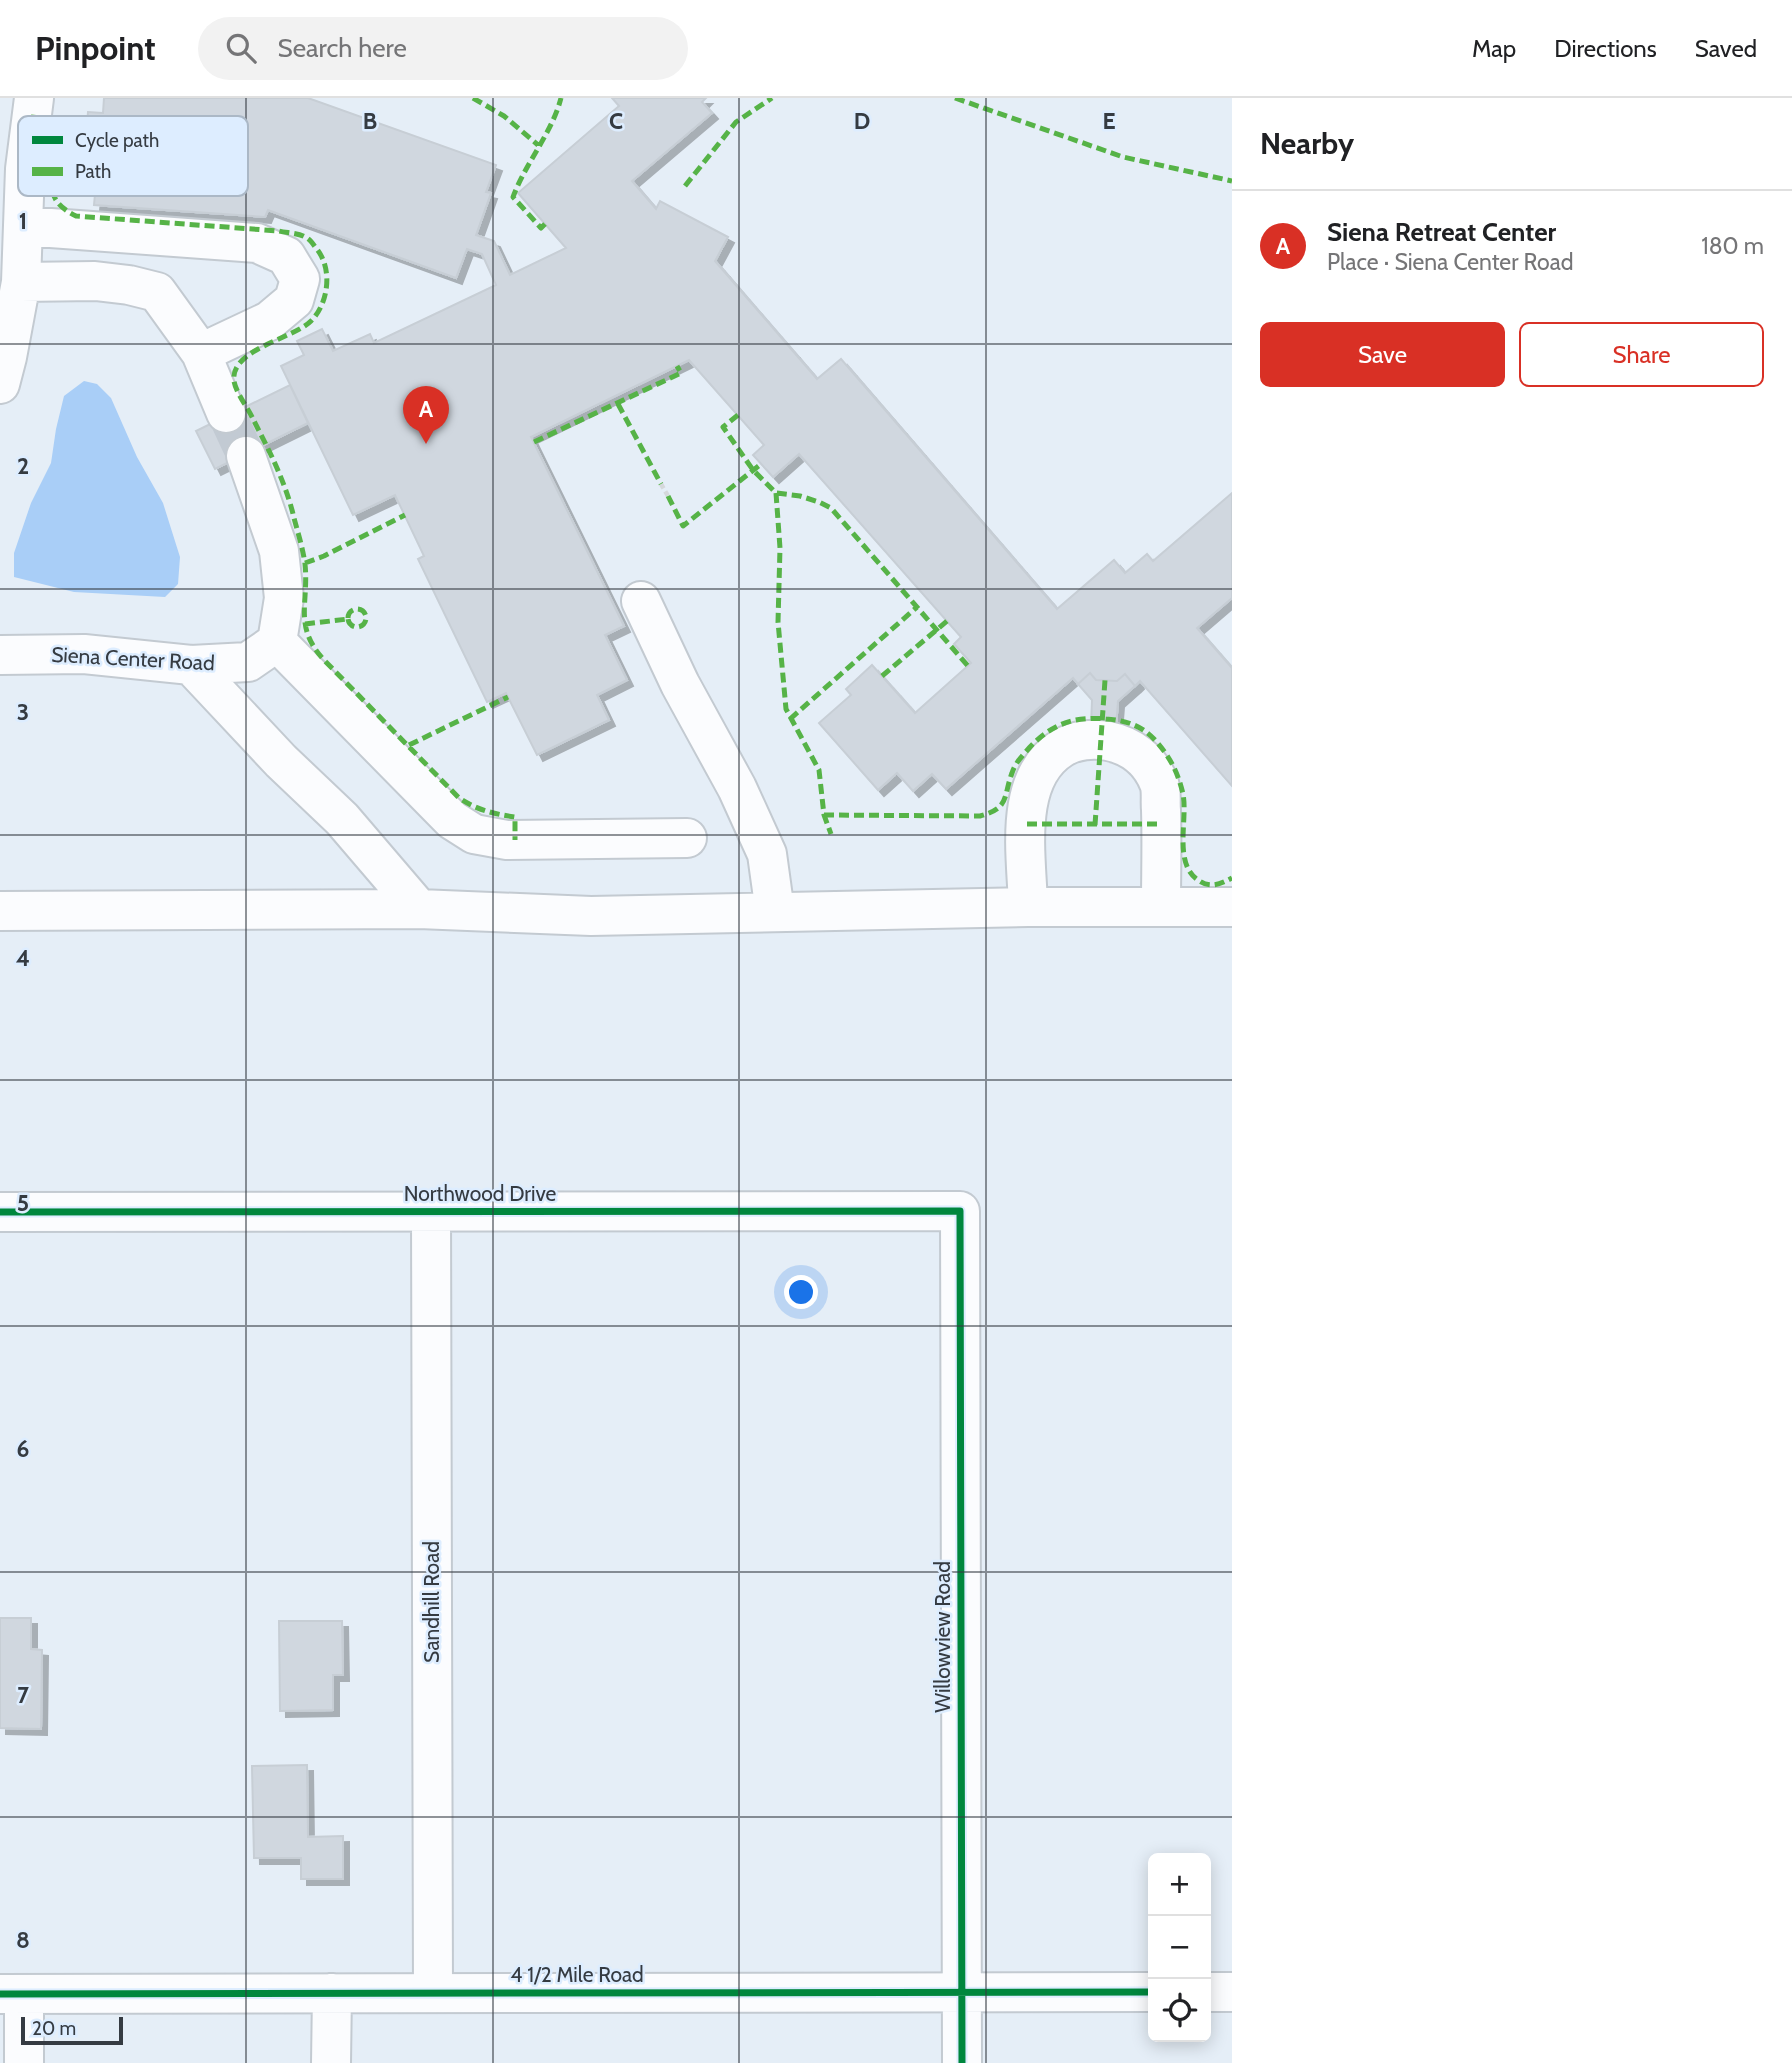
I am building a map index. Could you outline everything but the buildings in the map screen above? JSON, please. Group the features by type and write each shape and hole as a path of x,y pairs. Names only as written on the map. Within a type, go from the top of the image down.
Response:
{"street":[{"path":"32,116 34,98"},
{"path":"0,384 21,282 24,196"},
{"path":"23,226 257,243 286,256 300,279 294,300 270,321 201,353"},
{"path":"21,282 95,281 157,292 201,353 226,413"},
{"path":"247,456 279,551 284,598 276,642 452,820 474,834 507,840 687,838"},
{"path":"641,601 680,684 737,788 767,854 775,912"},
{"name":"Siena Center Road","path":"0,655 84,654 191,665 248,662 276,642"},
{"path":"191,665 281,761 342,819 419,909"},
{"path":"1028,907 1027,824 1034,778 1050,755 1072,742 1100,739 1125,745 1146,760 1160,785 1161,906"},
{"path":"0,911 419,909 591,916 1028,907 1231,906"},
{"name":"Northwood Drive","path":"0,1212 960,1211"},
{"name":"Willowview Road","path":"960,1211 961,2063"},
{"name":"Sandhill Road","path":"431,1212 433,1993"},
{"name":"4 1/2 Mile Road","path":"12,1994 1148,1992"},
{"path":"1211,1992 1232,1992"},
{"path":"331,2063 332,1993"},
{"path":"12,1994 24,2063"}],"path":[{"path":"661,484 668,496"}],"water":[{"path":"84,381 97,384 111,398 137,457 163,503 180,557 178,584 165,597 74,592 14,577 14,553 31,503 51,463 64,396"}],"tunnel":[{"path":"226,413 246,456"}],"marked path":[{"path":"473,98 504,116 538,145"},
{"path":"545,224 541,228 513,197 552,123 561,98"},
{"path":"685,186 736,122 772,98"},
{"path":"955,98 1123,157 1232,181"},
{"path":"54,196 63,208 76,216 279,231 302,236 314,245 325,265 327,275 325,295 317,314 302,327 264,346 242,361 235,370 234,381 271,455 291,505 305,564 305,625 314,648 324,660 459,798 486,811 515,817 515,840"},
{"path":"534,442 681,373 677,366"},
{"path":"618,404 661,484"},
{"path":"738,415 723,427 753,470 776,493 800,496 831,508 968,666"},
{"path":"668,496 683,526 761,464"},
{"path":"776,493 780,548 778,622 786,709 819,770 824,815 831,834"},
{"path":"305,563 405,515"},
{"path":"790,719 917,607"},
{"path":"357,609 363,612 366,618 363,624 357,627 351,624 348,618 351,612 357,609"},
{"path":"305,624 348,619"},
{"path":"882,676 947,621"},
{"path":"1095,825 1105,680"},
{"path":"409,745 508,697"},
{"path":"824,815 980,816 990,813 1004,800 1017,762 1047,732 1074,720 1094,718 1119,721 1132,724 1149,734 1176,771 1183,794 1184,852 1190,872 1202,883 1211,885 1232,878"},
{"path":"1027,824 1161,824"}],"cycle path":[{"path":"0,1212 960,1211 962,2063"},
{"path":"0,1994 1148,1992"}],"place":[{"name":"Siena Retreat Center","path":"426,444"}]}
